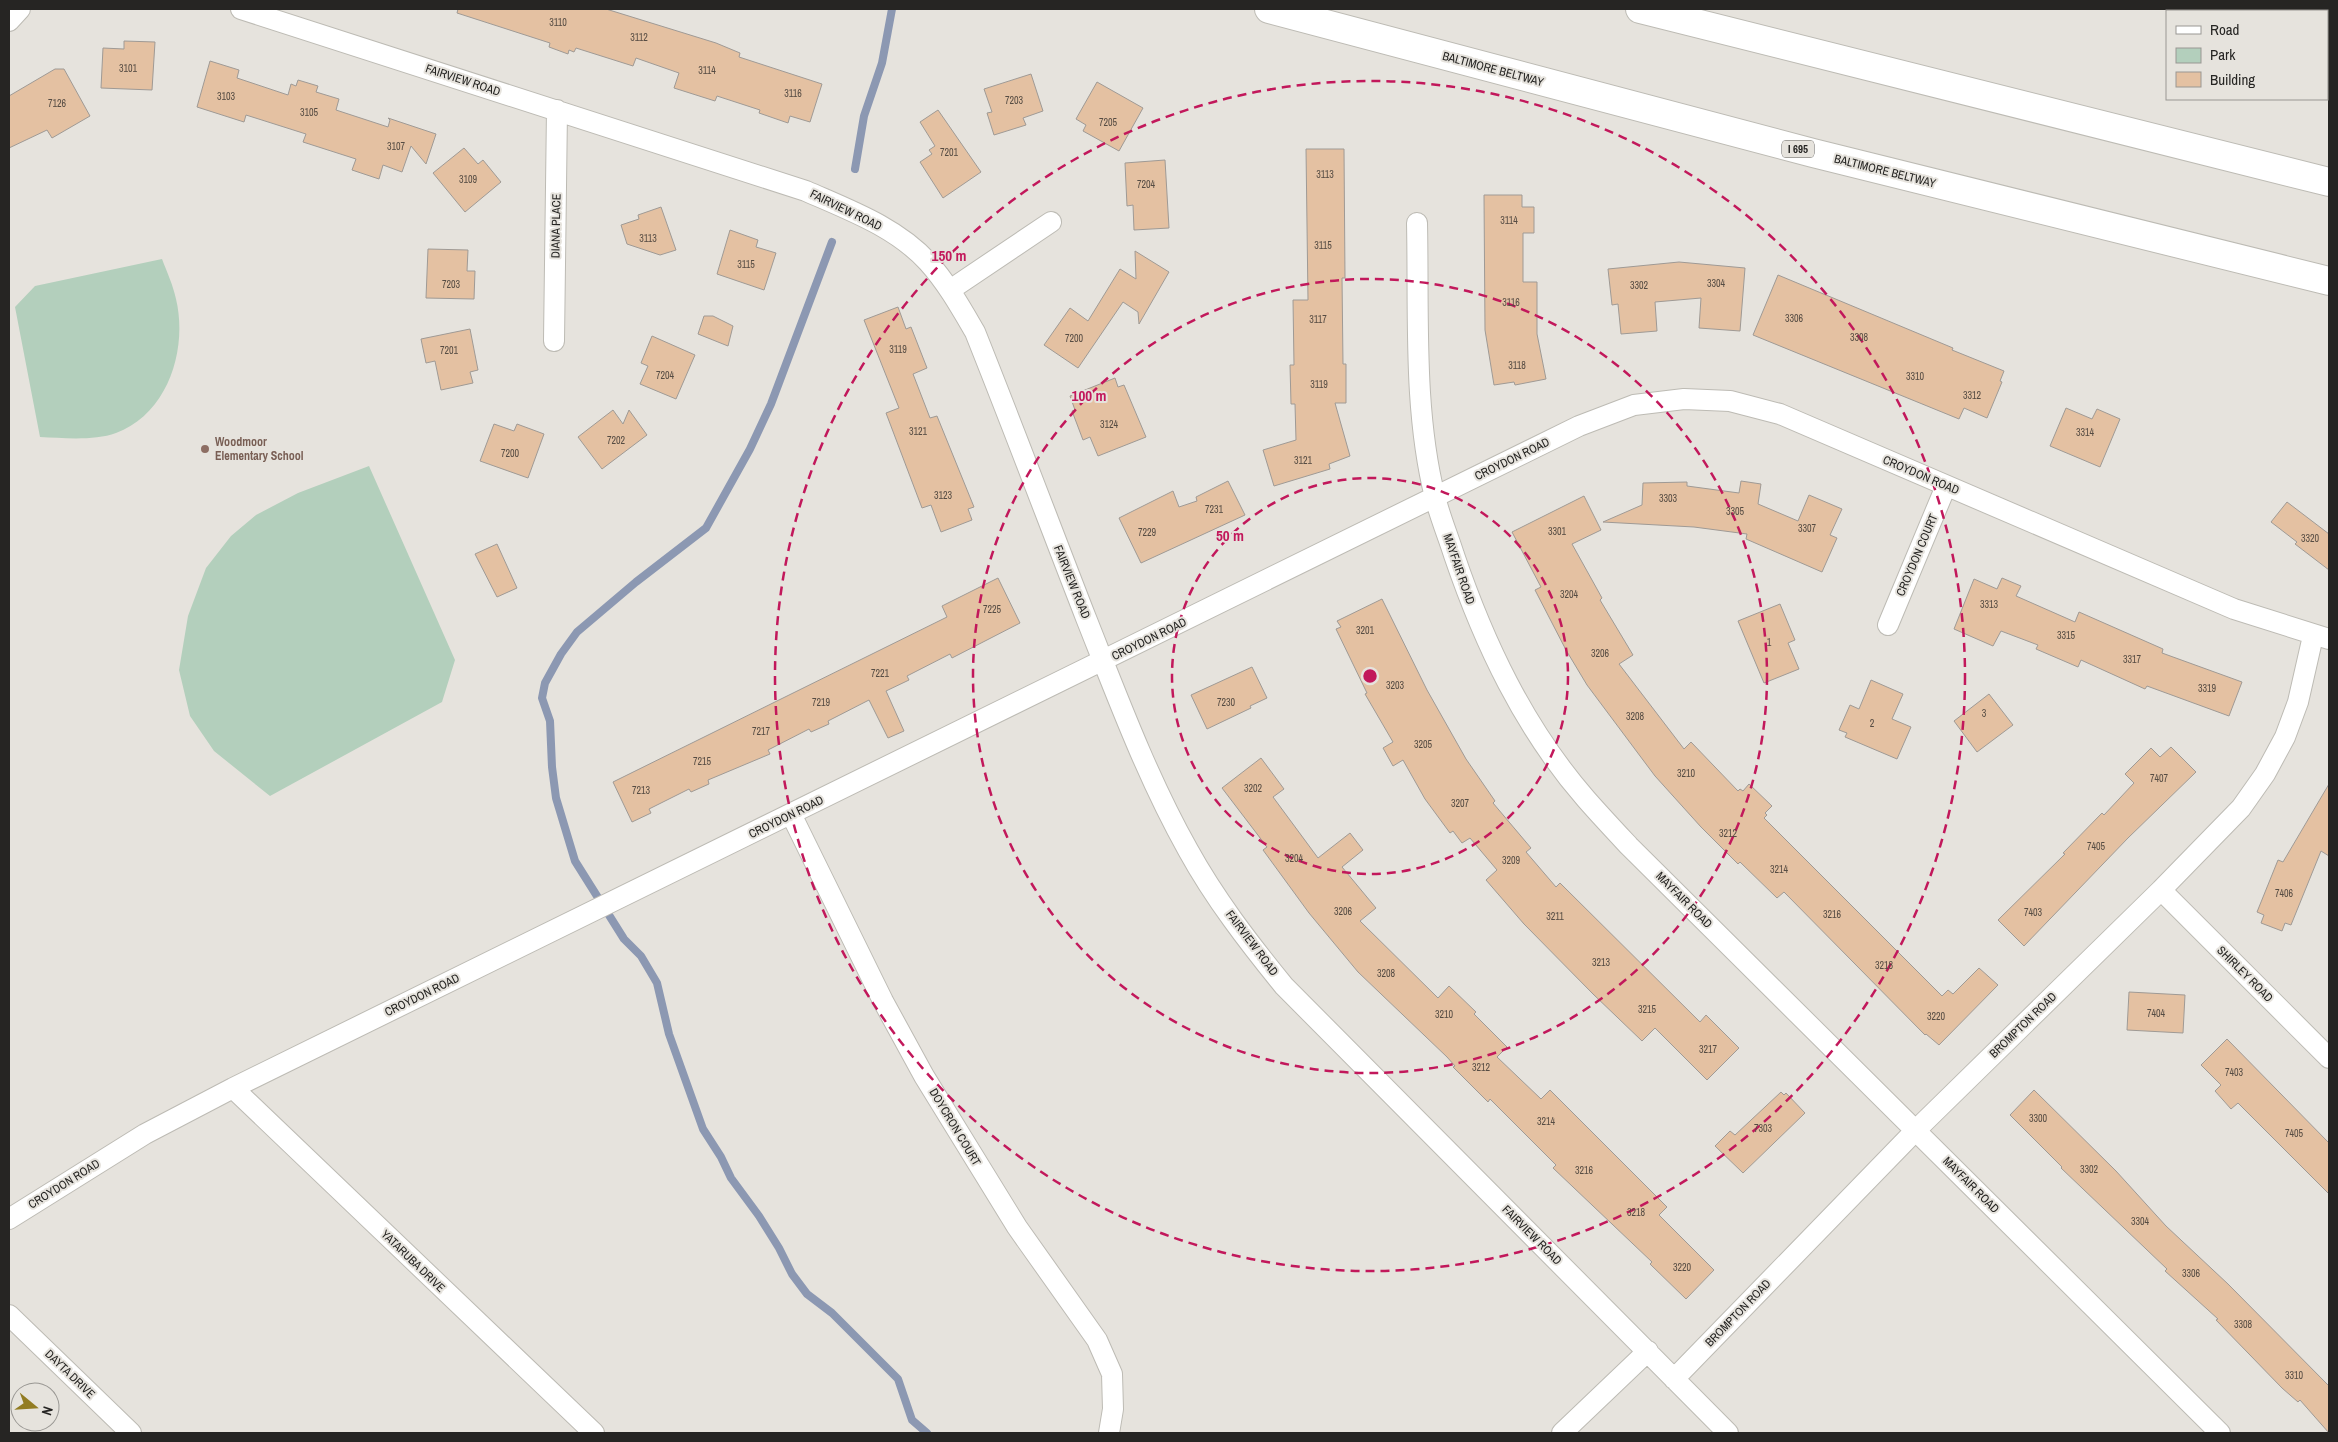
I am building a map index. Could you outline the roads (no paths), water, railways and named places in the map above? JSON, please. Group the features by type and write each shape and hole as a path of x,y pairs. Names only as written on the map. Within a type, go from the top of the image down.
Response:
{"highway":[{"name":"BALTIMORE BELTWAY","path":"1269,9 1813,153 2329,281"},
{"path":"1640,9 2329,182"}],"street":[{"path":"9,22 20,9"},
{"name":"FAIRVIEW ROAD","path":"241,9 806,191 860,214 896,235 928,262 950,290 975,332 1104,661 1155,785 1188,851 1253,948 1284,986 1342,1046 1728,1433"},
{"name":"DIANA PLACE","path":"554,341 557,110"},
{"path":"950,290 1051,222"},
{"name":"MAYFAIR ROAD","path":"1417,223 1420,392 1435,497 1471,604 1497,663 1519,704 1550,753 1585,799 1636,853 2220,1433"},
{"name":"CROYDON ROAD","path":"9,1219 145,1134 233,1088 1579,426 1634,405 1684,399 1730,401 1780,414 2234,609 2321,637"},
{"name":"CROYDON COURT","path":"1888,625 1946,486"},
{"name":"BROMPTON ROAD","path":"1674,1379 1916,1130 2161,890 2241,808 2265,774 2285,736 2321,637"},
{"name":"DOYCRON COURT","path":"791,814 883,1001 924,1076 1017,1227 1097,1340 1112,1374 1113,1409 1108,1433"},
{"name":"SHIRLEY ROAD","path":"2161,890 2329,1058"},
{"name":"YATARUBA DRIVE","path":"233,1088 594,1433"},
{"name":"DAYTA DRIVE","path":"9,1315 131,1433"},
{"path":"1562,1433 1648,1351"}],"waterway":[{"path":"855,169 864,116 882,63 892,9"},
{"path":"832,242 771,404 750,449 706,528 636,582 577,632 561,654 545,683 542,698 550,721 552,767 556,798 575,861 624,939 641,956 657,983 669,1034 703,1129 721,1157 731,1178 759,1216 779,1248 792,1274 807,1294 832,1313 898,1379 912,1420 927,1433"}],"place":[{"name":"Woodmoor Elementary School","path":"205,449"}]}
